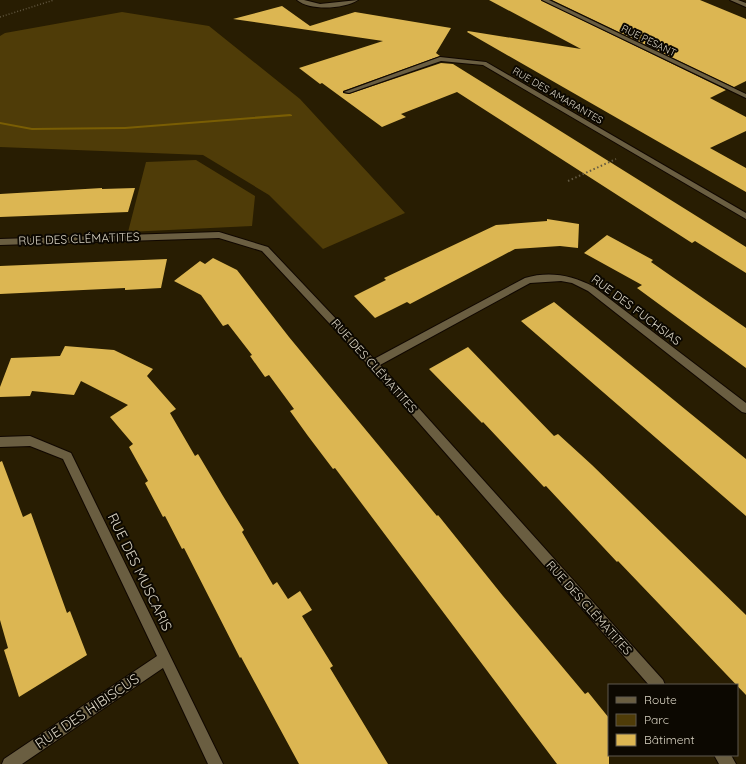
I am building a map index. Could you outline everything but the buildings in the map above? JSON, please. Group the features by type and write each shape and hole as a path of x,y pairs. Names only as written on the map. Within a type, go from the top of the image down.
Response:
{"street":[{"path":"300,0 305,3 322,6 355,0"},
{"name":"RUE PESANT","path":"545,0 746,96"},
{"path":"733,0 746,5"},
{"name":"RUE DES AMARANTES","path":"348,92 440,59 484,63 746,216"},
{"name":"RUE DES CLÉMATITES","path":"0,242 219,234 265,249 373,364 657,684"},
{"name":"RUE DES FUCHSIAS","path":"373,364 528,280 552,276 575,280 591,289 746,409"},
{"name":"RUE DES MUSCARIS","path":"0,442 30,441 67,456 216,764"},
{"name":"RUE DES HIBISCUS","path":"9,764 165,659"},
{"path":"721,756 728,764"}],"path":[{"path":"0,17 54,0"},
{"path":"568,181 632,150"}],"green space":[{"path":"122,12 209,26 300,99 405,213 323,249 269,195 203,155 0,147 0,36 5,33"},
{"path":"196,160 255,196 252,226 128,232 146,162"}],"waterway":[{"path":"0,123 32,129 125,128 290,115"}]}
